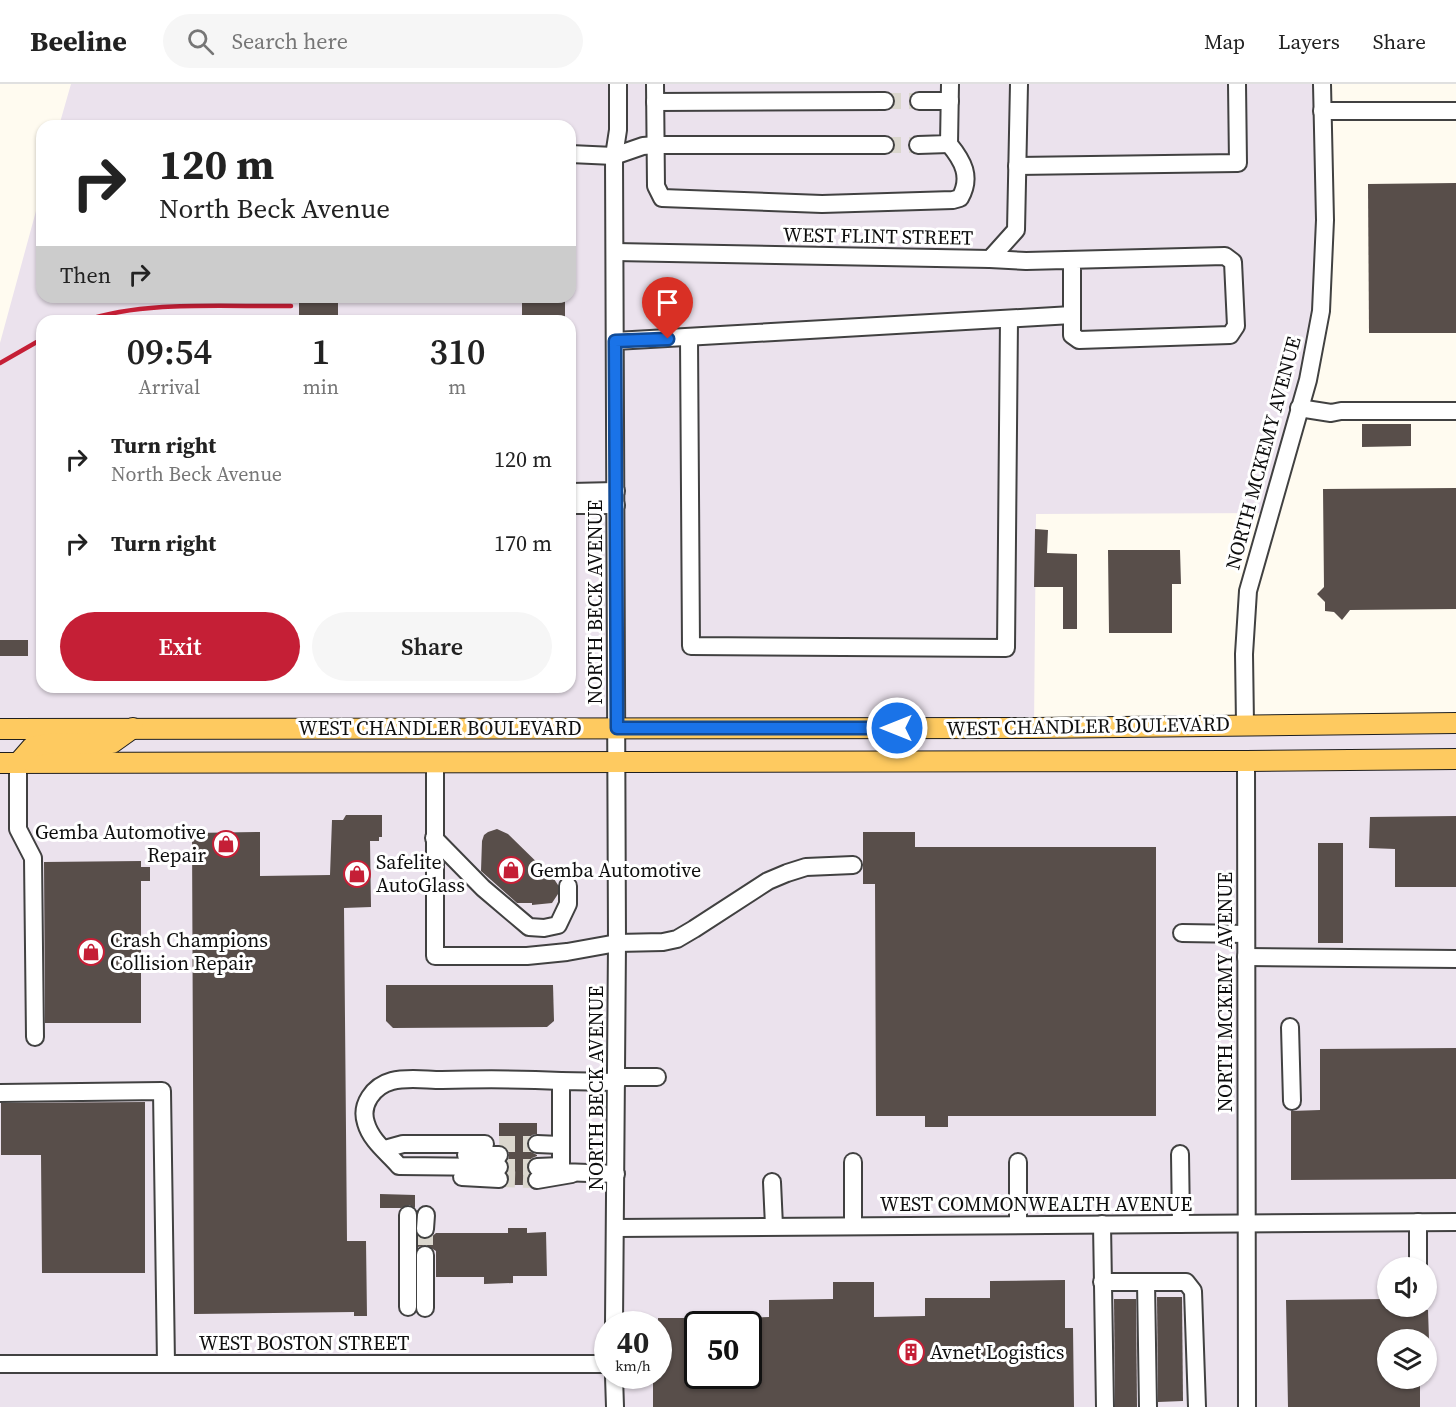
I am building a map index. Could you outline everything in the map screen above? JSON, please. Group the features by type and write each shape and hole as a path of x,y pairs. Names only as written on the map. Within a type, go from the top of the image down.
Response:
{"main road":[{"name":"WEST CHANDLER BOULEVARD","path":"0,729 1034,728 1456,723"},
{"path":"9,763 32,747 46,744 112,743 134,728"},
{"name":"WEST CHANDLER BOULEVARD","path":"9,763 1456,759"}],"street":[{"name":"NORTH BECK AVENUE","path":"614,1311 617,728 614,156 618,130 618,84"},
{"path":"655,84 656,186 662,198 822,204 960,198 966,189 964,162 949,144 950,84"},
{"name":"WEST FLINT STREET","path":"615,252 990,259 1016,230 1019,84"},
{"path":"1017,166 1238,163 1237,84"},
{"name":"NORTH MCKEMY AVENUE","path":"1245,724 1244,654 1248,591 1308,380 1321,311 1324,220 1322,84"},
{"path":"655,102 885,101"},
{"path":"918,101 950,101"},
{"path":"1322,111 1456,111"},
{"path":"576,154 614,156 643,146 656,145 885,144"},
{"path":"918,144 949,144"},
{"path":"990,259 1072,260 1225,256 1233,262 1236,326 1230,335 1079,340 1072,335 1072,260"},
{"path":"615,341 1072,315"},
{"path":"689,338 692,646 1006,648 1009,319"},
{"path":"1299,408 1331,413 1341,411 1456,411"},
{"path":"576,493 616,498"},
{"path":"576,504 616,498"},
{"name":"NORTH MCKEMY AVENUE","path":"1246,761 1247,1407"},
{"path":"435,762 435,956 527,956 617,943 663,942 676,939 768,881 787,873 806,867 853,864"},
{"path":"9,763 18,829 33,858 35,1037"},
{"path":"434,838 483,888 529,927 544,928 558,925 568,904 568,886"},
{"path":"1182,933 1246,934"},
{"path":"1246,957 1456,959"},
{"path":"1290,1027 1292,1101"},
{"path":"385,1149 403,1144 499,1161 399,1166 375,1141 366,1123 364,1111 367,1100 375,1090 390,1082 510,1079 617,1080 657,1077"},
{"path":"561,1081 564,1160"},
{"path":"0,1093 162,1091 166,1364"},
{"path":"1180,1154 1181,1224"},
{"path":"564,1160 537,1161 564,1160 616,1174"},
{"path":"853,1162 853,1226"},
{"path":"1018,1162 1018,1225"},
{"path":"772,1182 774,1226"},
{"path":"419,1221 416,1307 422,1254"},
{"path":"1418,1222 1418,1257"},
{"name":"WEST COMMONWEALTH AVENUE","path":"616,1228 1456,1222"},
{"path":"1102,1224 1105,1407"},
{"path":"1102,1282 1186,1282 1193,1291 1197,1407"},
{"path":"1146,1282 1148,1407"},
{"name":"WEST BOSTON STREET","path":"0,1364 594,1364"},
{"path":"614,1389 615,1407"}],"shaded area":[{"path":"71,84 1322,84 1321,311 1269,513 1036,514 1034,728 1456,724 1456,1407 0,1407 0,343 36,211 36,303 576,303 576,120 61,120"}],"building":[{"path":"1456,183 1456,333 1369,333 1368,184"},
{"path":"299,303 338,303 338,315 299,315"},
{"path":"522,303 565,303 565,315 522,315"},
{"path":"1362,424 1411,424 1411,446 1362,447"},
{"path":"1456,488 1456,609 1350,610 1342,620 1334,612 1325,611 1325,602 1317,594 1324,587 1323,489"},
{"path":"1035,529 1048,530 1047,553 1077,554 1077,629 1063,629 1063,587 1034,587"},
{"path":"1108,550 1180,550 1181,584 1172,584 1172,633 1109,633"},
{"path":"0,640 28,640 28,656 0,656"},
{"path":"346,815 382,815 382,837 379,837 379,841 370,841 371,907 344,908 347,1241 366,1241 367,1316 354,1316 354,1312 194,1314 192,833 260,832 260,876 330,875 332,820 343,820"},
{"path":"1456,816 1456,887 1395,887 1395,849 1369,848 1370,817"},
{"path":"497,829 508,834 554,879 558,885 558,894 552,903 532,905 532,903 517,903 481,871 484,835"},
{"path":"863,832 915,832 915,847 1156,847 1156,1116 948,1116 948,1127 925,1127 925,1116 876,1116 875,884 863,884"},
{"path":"1318,843 1343,843 1343,943 1318,943"},
{"name":"Crash Champions Collision Repair","path":"141,861 141,867 150,867 150,881 141,881 141,1023 45,1023 44,862"},
{"path":"386,985 553,985 554,1021 547,1027 393,1028 386,1021"},
{"path":"1456,1048 1456,1179 1291,1180 1291,1111 1320,1110 1320,1049"},
{"path":"145,1102 145,1273 42,1273 41,1155 1,1155 1,1103"},
{"path":"499,1123 537,1123 537,1134 532,1135 527,1143 531,1152 537,1155 527,1163 528,1185 507,1185 509,1154 505,1146 499,1145"},
{"path":"380,1194 415,1195 415,1208 409,1205 401,1208 380,1208"},
{"path":"508,1228 527,1228 527,1233 546,1232 547,1276 513,1276 513,1283 484,1284 484,1277 436,1277 436,1251 426,1245 418,1247 418,1237 429,1239 436,1233 508,1233"},
{"name":"Avnet Logistics","path":"1065,1280 1065,1328 1073,1328 1074,1407 653,1407 653,1389 672,1389 672,1318 684,1318 684,1389 762,1389 762,1317 769,1317 769,1300 833,1299 833,1282 874,1282 874,1317 925,1316 925,1298 990,1298 990,1281"},
{"path":"1157,1297 1182,1297 1183,1401 1158,1402"},
{"path":"1114,1299 1136,1299 1137,1407 1115,1407"},
{"path":"1377,1299 1377,1317 1428,1317 1429,1329 1377,1329 1377,1389 1420,1389 1420,1407 1288,1407 1286,1300"}],"tunnel":[{"path":"885,101 919,101"},
{"path":"885,145 918,145"},
{"path":"499,1144 537,1144"},
{"path":"499,1167 537,1167"},
{"path":"499,1179 537,1180"},
{"path":"425,1229 425,1255"}],"railway":[{"path":"105,315 159,307 291,306"},
{"path":"0,363 36,342"}],"place":[{"name":"Gemba Automotive Repair","path":"226,844"},
{"name":"Gemba Automotive","path":"511,870"},
{"name":"Safelite AutoGlass","path":"357,874"},
{"name":"Crash Champions Collision Repair","path":"91,952"},
{"name":"Avnet Logistics","path":"911,1352"}],"route":[{"path":"668,339 615,341 617,728 897,728"}]}
